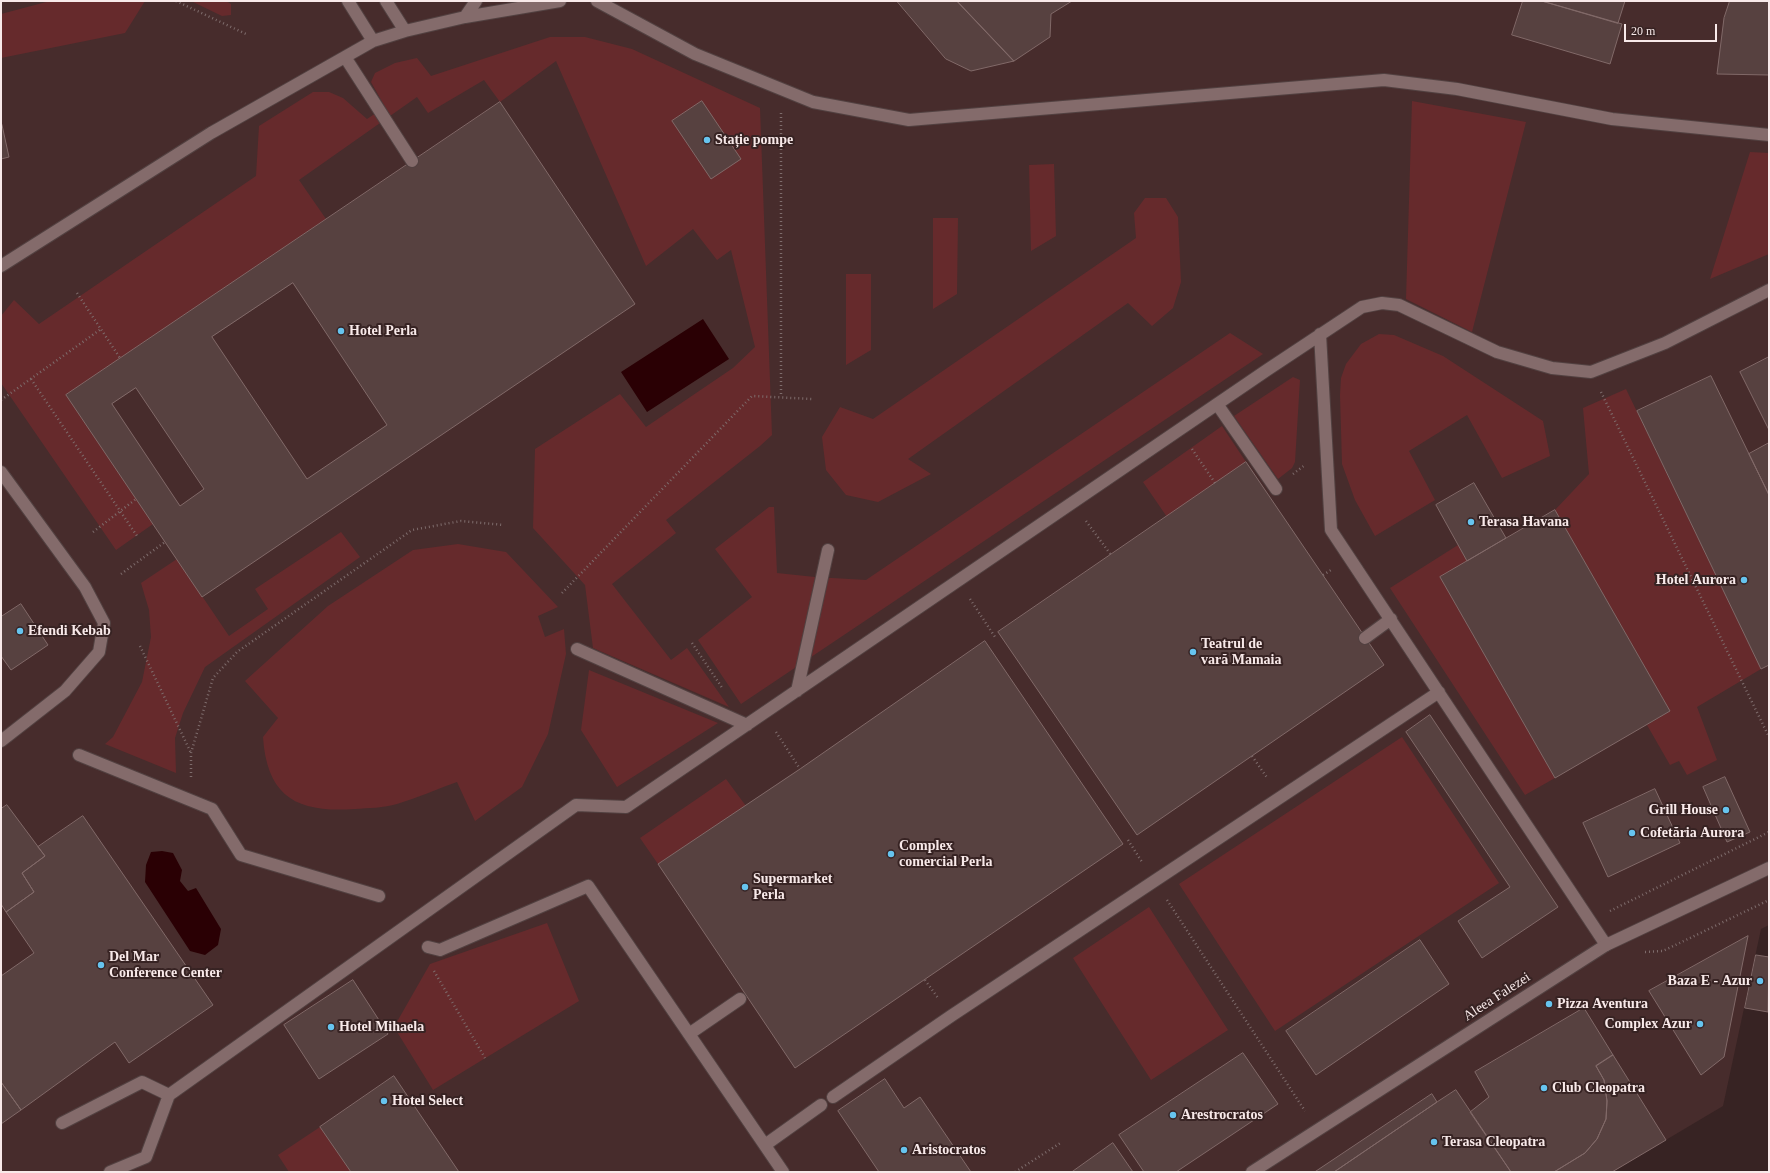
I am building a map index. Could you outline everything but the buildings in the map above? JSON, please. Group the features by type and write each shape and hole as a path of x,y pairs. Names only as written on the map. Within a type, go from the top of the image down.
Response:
{"street":[{"path":"348,1 373,41"},
{"path":"386,1 405,31"},
{"path":"465,17 476,1"},
{"path":"1,266 211,133 373,41 405,31 465,17 560,1"},
{"path":"597,1 695,54 813,102 909,120 1384,80 1457,88 1612,118 1769,135"},
{"path":"345,57 412,161"},
{"path":"110,1172 146,1157 169,1095 576,805 626,807 1320,334 1362,307 1382,303 1399,306 1497,352 1552,368 1591,372 1666,343 1769,290"},
{"path":"1320,334 1331,530 1606,945"},
{"path":"1217,404 1276,489"},
{"path":"1,472 84,587 104,623 99,652 65,692 1,741"},
{"path":"797,691 828,550"},
{"path":"1365,638 1391,619"},
{"path":"578,649 747,725"},
{"path":"833,1097 945,1020 1439,692"},
{"path":"79,755 212,809 241,855 379,896"},
{"name":"Aleea Falezei","path":"1252,1172 1606,945 1769,868"},
{"path":"428,947 440,950 588,886 783,1172"},
{"path":"689,1034 740,1000"},
{"path":"62,1123 142,1082 169,1095"},
{"path":"765,1145 821,1105"}],"path":[{"path":"176,1 246,34"},
{"path":"781,89 781,397"},
{"path":"77,293 120,358"},
{"path":"1,400 101,329"},
{"path":"1591,372 1769,737"},
{"path":"32,379 137,536"},
{"path":"562,593 752,396 812,399"},
{"path":"1179,430 1215,483"},
{"path":"1276,489 1327,446"},
{"path":"93,532 136,499"},
{"path":"1074,502 1111,555"},
{"path":"190,800 191,753 213,678 237,652 412,530 461,521 504,525"},
{"path":"121,574 165,542"},
{"path":"1323,575 1330,570"},
{"path":"958,581 995,637"},
{"path":"692,644 726,693"},
{"path":"140,646 191,753"},
{"path":"763,714 800,769"},
{"path":"1252,756 1260,768"},
{"path":"1590,920 1769,832"},
{"path":"1128,840 1137,854"},
{"path":"1165,897 1317,1130"},
{"path":"430,964 485,1058"},
{"path":"925,980 934,992"},
{"path":"1015,1172 1062,1142"}],"shaded area":[{"path":"1,1 1769,1 1769,925 1761,929 1723,1106 1612,1172 1,1172"},
{"path":"50,1 145,1 125,33 1,58 1,14"},
{"path":"191,1 226,1 231,4 231,15 222,16"},
{"path":"550,37 585,37 632,49 760,108 772,435 666,520 676,533 612,584 671,660 687,648 729,707 593,648 585,585 533,528 535,449 620,394 646,427 733,368 755,347 731,250 717,260 693,229 646,266 556,61 500,102 484,80 428,113 417,97 299,180 326,219 66,395 153,524 116,550 1,383 1,316 14,300 39,324 256,176 259,126 313,92 329,92 343,98 367,119 385,107 371,82 375,73 395,63 417,58 431,76"},
{"path":"1412,101 1526,122 1472,332 1406,299"},
{"path":"1750,152 1769,153 1769,254 1710,279"},
{"path":"1054,164 1056,236 1031,251 1029,165"},
{"path":"1145,198 1166,198 1178,217 1181,282 1173,308 1152,326 1128,303 908,459 931,474 878,502 846,495 826,470 822,437 840,407 873,419 1136,238 1134,213"},
{"path":"933,218 958,218 957,294 933,309"},
{"path":"846,274 871,274 871,350 846,365"},
{"path":"703,319 729,359 647,412 621,372"},
{"path":"1230,333 1263,354 741,704 698,640 752,597 715,549 769,507 774,507 777,573 866,580"},
{"path":"1379,334 1394,335 1443,356 1543,421 1550,456 1502,478 1467,415 1409,451 1435,500 1375,536 1355,500 1342,464 1340,395 1341,378 1346,364 1361,344"},
{"path":"1293,377 1300,380 1295,462 1292,468 1278,479 1234,416"},
{"path":"1626,389 1761,669 1697,707 1717,760 1687,775 1679,761 1670,765 1647,725 1670,711 1555,510 1589,474 1583,408"},
{"path":"1222,426 1246,462 1167,517 1143,482"},
{"path":"341,532 360,557 205,667 183,713 175,738 176,773 105,744 113,737 142,682 151,637 149,610 141,583 177,559 229,636 268,609 255,589"},
{"path":"458,544 506,552 558,607 538,616 545,637 564,629 566,654 548,734 522,787 475,821 457,782 397,804 376,808 335,810 317,808 302,804 289,797 279,788 271,775 266,758 263,737 278,718 245,681 328,606 413,550"},
{"path":"1458,545 1467,561 1440,577 1555,778 1525,795 1390,588"},
{"path":"589,670 718,723 617,787 581,730"},
{"path":"1402,737 1499,883 1275,1031 1179,884"},
{"path":"726,779 746,806 658,864 640,838"},
{"path":"162,851 173,853 182,870 180,881 188,891 196,888 221,929 218,945 205,955 190,951 145,882 146,865 151,852"},
{"path":"1149,907 1228,1030 1151,1080 1073,958"},
{"path":"547,923 579,1001 433,1090 394,1027 430,964"},
{"path":"320,1127 351,1172 289,1172 278,1155"}],"place":[{"name":"Stație pompe","path":"707,140"},
{"name":"Hotel Perla","path":"341,331"},
{"name":"Terasa Havana","path":"1471,522"},
{"name":"Hotel Aurora","path":"1744,580"},
{"name":"Efendi Kebab","path":"20,631"},
{"name":"Teatrul de vară Mamaia","path":"1193,652"},
{"name":"Grill House","path":"1726,810"},
{"name":"Cofetăria Aurora","path":"1632,833"},
{"name":"Complex comercial Perla","path":"891,854"},
{"name":"Supermarket Perla","path":"745,887"},
{"name":"Del Mar Conference Center","path":"101,965"},
{"name":"Baza E - Azur","path":"1760,981"},
{"name":"Pizza Aventura","path":"1549,1004"},
{"name":"Complex Azur","path":"1700,1024"},
{"name":"Hotel Mihaela","path":"331,1027"},
{"name":"Club Cleopatra","path":"1544,1088"},
{"name":"Hotel Select","path":"384,1101"},
{"name":"Arestrocratos","path":"1173,1115"},
{"name":"Terasa Cleopatra","path":"1434,1142"},
{"name":"Aristocratos","path":"904,1150"}]}
